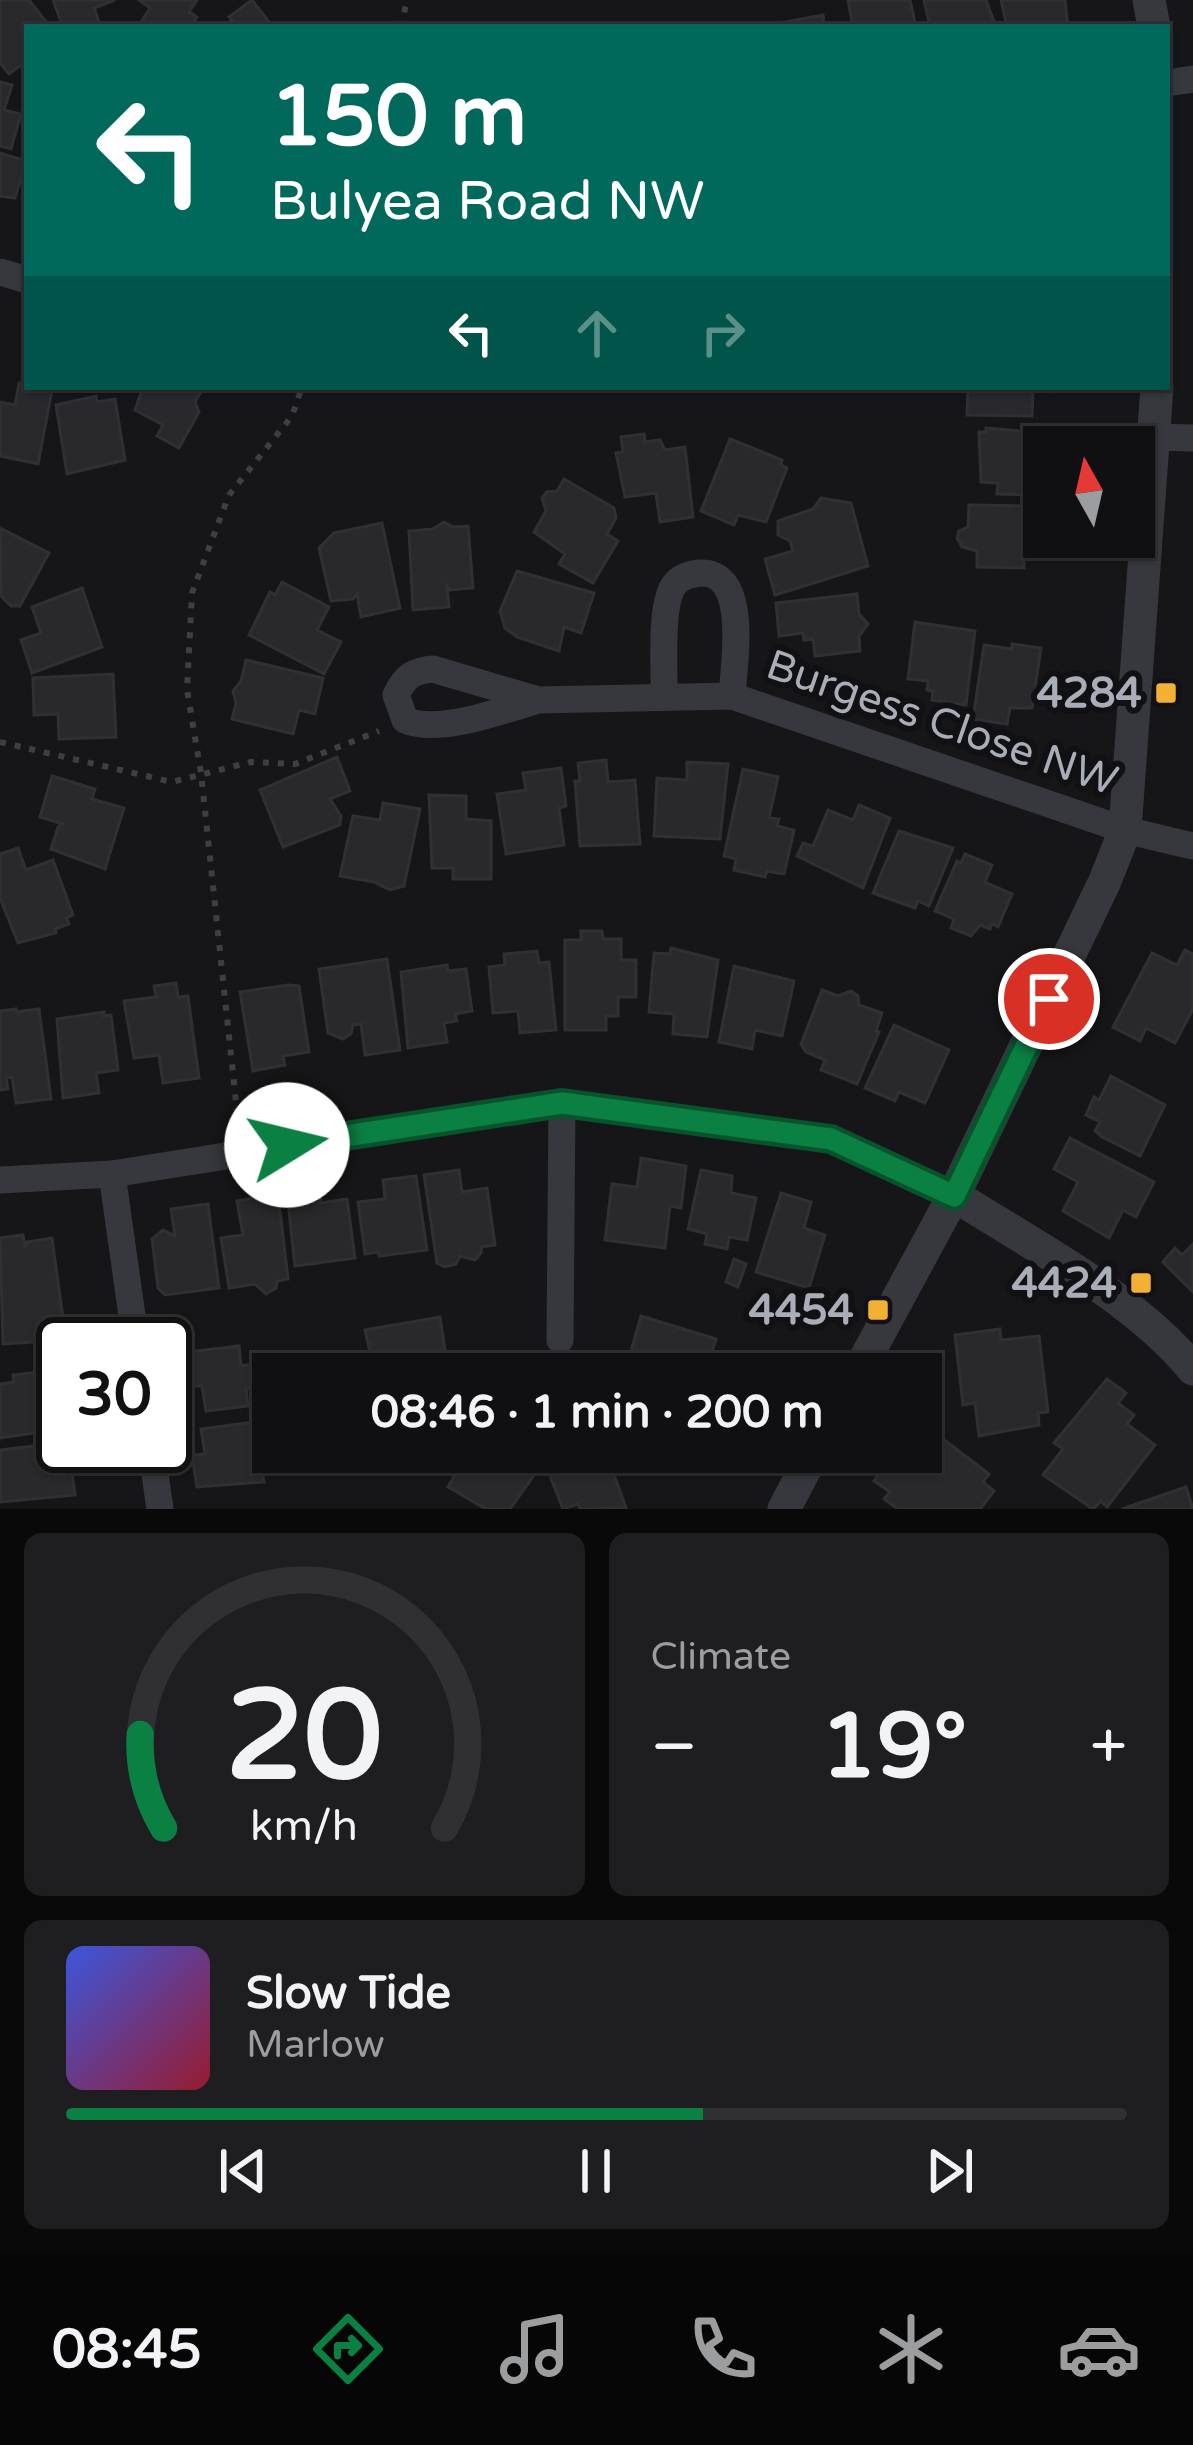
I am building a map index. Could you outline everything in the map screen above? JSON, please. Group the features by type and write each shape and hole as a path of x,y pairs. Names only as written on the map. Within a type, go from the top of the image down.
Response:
{"street":[{"path":"868,1353 954,1196 1106,881 1125,830 1157,390"},
{"path":"1156,437 1193,438"},
{"name":"Burgess Close NW","path":"664,697 666,607 674,585 690,574 712,573 728,584 736,610 732,696"},
{"name":"Burgess Close NW","path":"538,700 433,669 404,679 396,695 405,721 416,725 488,715 538,700 732,696 1125,830 1193,846"},
{"path":"560,1340 562,1103"},
{"path":"0,1180 112,1174 562,1103 831,1139 954,1196 1038,1247 1166,1336 1193,1369"},
{"path":"112,1174 132,1317"},
{"path":"155,1473 160,1509"},
{"path":"784,1509 803,1473"}],"path":[{"path":"241,1152 201,773 187,690 192,593 229,495 292,416 301,390"},
{"path":"0,742 172,782 251,762 295,764 405,721"}],"building":[{"path":"0,0 29,0 48,24 24,24 24,63 9,74 0,63"},
{"path":"53,0 115,0 94,8 100,24 62,24"},
{"path":"139,0 197,0 189,12 197,17 193,24 140,24 150,8"},
{"path":"252,0 271,24 227,24 232,20 229,17"},
{"path":"848,0 910,0 915,24 852,24"},
{"path":"924,0 986,0 995,24 929,24"},
{"path":"1001,0 1065,0 1068,24 1006,24"},
{"path":"823,15 824,24 774,24"},
{"path":"0,82 12,85 4,110 21,114 11,149 0,146"},
{"path":"0,153 24,160 24,168 15,198 0,196"},
{"path":"19,383 24,390 52,390 38,464 0,456 0,402 15,405"},
{"path":"142,390 202,390 195,402 199,412 179,448 157,436 163,425 135,410"},
{"path":"968,390 1054,390 1033,391 1032,416 967,415"},
{"path":"96,396 97,402 115,399 125,460 67,474 56,405"},
{"path":"986,428 1023,431 1023,495 997,494 998,483 981,482 979,432"},
{"path":"644,434 645,442 660,440 665,450 685,447 693,517 660,522 656,493 625,497 616,453 623,452 621,437"},
{"path":"730,439 782,460 787,468 766,522 738,515 734,525 701,511"},
{"path":"564,479 614,508 616,518 607,534 618,541 593,583 559,564 565,554 534,532 546,511 542,498 557,491"},
{"path":"821,498 851,503 868,566 775,595 765,559 793,551 790,541 778,535 778,521 813,509"},
{"path":"969,505 1023,506 1024,568 977,567 977,551 962,547 957,538 968,527"},
{"path":"444,522 468,526 473,588 450,590 447,586 449,607 413,610 409,531 433,529"},
{"path":"382,523 400,608 361,617 357,594 353,599 331,601 319,548 334,533"},
{"path":"0,528 49,553 20,606 11,606 1,596"},
{"path":"517,571 594,593 581,633 564,627 559,651 505,628 500,611"},
{"path":"282,582 329,607 317,630 341,642 324,674 249,635 270,592 275,595"},
{"path":"82,588 102,647 32,673 21,640 41,633 32,607"},
{"path":"857,594 859,614 868,624 859,636 860,651 815,656 813,639 804,640 803,633 779,636 776,603"},
{"path":"915,622 975,631 966,705 932,700 928,681 908,679"},
{"path":"1012,644 1041,648 1032,708 1010,708 1007,724 973,719 984,645 1012,649"},
{"path":"246,660 323,678 315,714 299,710 293,734 232,719 233,691"},
{"path":"113,674 116,737 59,739 58,714 34,715 33,678"},
{"path":"337,757 350,791 330,799 341,816 340,825 283,847 260,790"},
{"path":"606,760 608,782 635,780 640,844 580,846 578,763"},
{"path":"687,762 728,764 720,839 654,836 657,778 687,780"},
{"path":"561,768 564,845 506,854 497,794 526,790 523,773"},
{"path":"743,769 778,777 769,818 779,819 777,826 794,830 784,874 767,871 765,877 734,870 736,859 724,856"},
{"path":"52,776 95,789 92,799 124,808 105,869 51,849 63,824 40,817"},
{"path":"429,795 466,796 466,819 491,821 491,879 453,879 453,868 432,868"},
{"path":"383,803 420,809 404,886 390,890 340,876 353,816 380,820"},
{"path":"859,805 890,818 863,888 797,856 803,843 813,846 828,810 853,820"},
{"path":"899,831 953,848 929,906 918,901 915,908 873,893"},
{"path":"18,848 26,870 53,860 73,915 56,933 18,943 0,898 0,854"},
{"path":"965,854 992,865 985,882 1012,894 998,927 980,925 971,936 951,928 954,919 935,911 957,861 961,863"},
{"path":"581,931 602,931 603,939 621,939 621,960 636,960 636,997 618,997 618,1016 606,1016 606,1030 565,1030 565,940 581,940"},
{"path":"671,948 718,960 707,1037 673,1034 674,1014 649,1012 654,953 670,954"},
{"path":"1185,950 1193,954 1193,1009 1175,1043 1146,1028 1140,1041 1113,1027 1152,953 1177,965"},
{"path":"537,951 539,963 549,962 556,1030 520,1033 518,1011 493,1013 489,967 505,965 504,954"},
{"path":"387,959 400,1050 365,1055 361,1024 353,1025 351,1034 343,1039 328,1033 319,969"},
{"path":"447,965 448,971 466,969 472,1011 455,1014 457,1021 444,1023 447,1042 408,1048 401,972"},
{"path":"734,966 794,981 782,1036 755,1030 752,1049 719,1042"},
{"path":"176,983 178,997 188,996 199,1078 163,1083 159,1055 134,1058 124,1001 156,997 154,986"},
{"path":"299,986 309,1052 283,1056 285,1065 253,1071 240,992"},
{"path":"822,990 838,996 851,991 859,1005 882,1013 857,1084 821,1070 825,1060 806,1052 801,1044"},
{"path":"39,1009 51,1099 16,1103 12,1077 6,1078 8,1089 0,1090 0,1011"},
{"path":"104,1012 104,1016 111,1015 118,1070 96,1073 99,1093 63,1098 57,1019"},
{"path":"894,1025 949,1050 925,1103 899,1092 895,1101 865,1088"},
{"path":"1111,1076 1165,1105 1140,1156 1102,1137 1095,1131 1100,1122 1086,1115"},
{"path":"1070,1138 1154,1182 1136,1217 1123,1210 1109,1238 1063,1211 1078,1182 1054,1169"},
{"path":"641,1158 686,1166 681,1208 670,1206 665,1248 605,1240 612,1184 637,1187"},
{"path":"459,1170 462,1192 487,1188 495,1245 481,1247 475,1260 460,1256 456,1264 445,1267 437,1263 424,1175"},
{"path":"701,1170 732,1176 731,1193 756,1198 747,1240 729,1237 727,1249 705,1244 707,1234 688,1229"},
{"path":"416,1176 427,1250 365,1254 358,1202 385,1199 383,1180"},
{"path":"319,1189 321,1203 347,1199 355,1258 295,1266 287,1193"},
{"path":"781,1193 811,1202 804,1228 825,1235 809,1288 756,1272"},
{"path":"278,1194 288,1279 277,1281 276,1288 266,1294 255,1284 229,1288 221,1238 243,1235 237,1201"},
{"path":"208,1204 219,1288 165,1295 158,1288 152,1239 163,1230 175,1236 171,1209"},
{"path":"23,1235 25,1248 27,1242 52,1238 63,1317 36,1317 36,1342 3,1344 0,1238"},
{"path":"1193,1244 1193,1292 1163,1262 1175,1248 1182,1255"},
{"path":"734,1259 746,1264 738,1287 726,1282"},
{"path":"641,1316 716,1339 712,1353 631,1351"},
{"path":"440,1317 445,1350 370,1353 365,1330"},
{"path":"1000,1329 1001,1340 1039,1336 1048,1412 1038,1413 1039,1425 979,1436 975,1403 963,1405 955,1335"},
{"path":"239,1346 241,1366 252,1364 252,1388 246,1389 248,1406 206,1411 202,1386 192,1386 192,1351"},
{"path":"36,1372 36,1433 0,1438 0,1384 14,1382 13,1375"},
{"path":"1107,1379 1126,1393 1118,1403 1134,1415 1127,1424 1155,1445 1107,1507 1101,1501 1093,1509 1043,1475 1063,1449 1054,1443"},
{"path":"252,1422 252,1473 262,1473 264,1482 197,1487 192,1455 205,1454 201,1429"},
{"path":"942,1438 989,1474 983,1482 994,1491 980,1509 898,1509 884,1499 890,1492 874,1481 880,1473 942,1473"},
{"path":"34,1446 36,1473 72,1473 75,1495 0,1502 0,1450"},
{"path":"456,1473 535,1473 510,1509 486,1509 448,1487"},
{"path":"549,1473 614,1473 626,1508 580,1509 578,1504 563,1509"},
{"path":"1186,1487 1193,1509 1122,1509"}],"place":[{"name":"4284","path":"1166,693"},
{"name":"4424","path":"1141,1283"},
{"name":"4454","path":"878,1310"}],"route":[{"path":"287,1145 562,1103 831,1139 954,1196 1049,999"}]}
